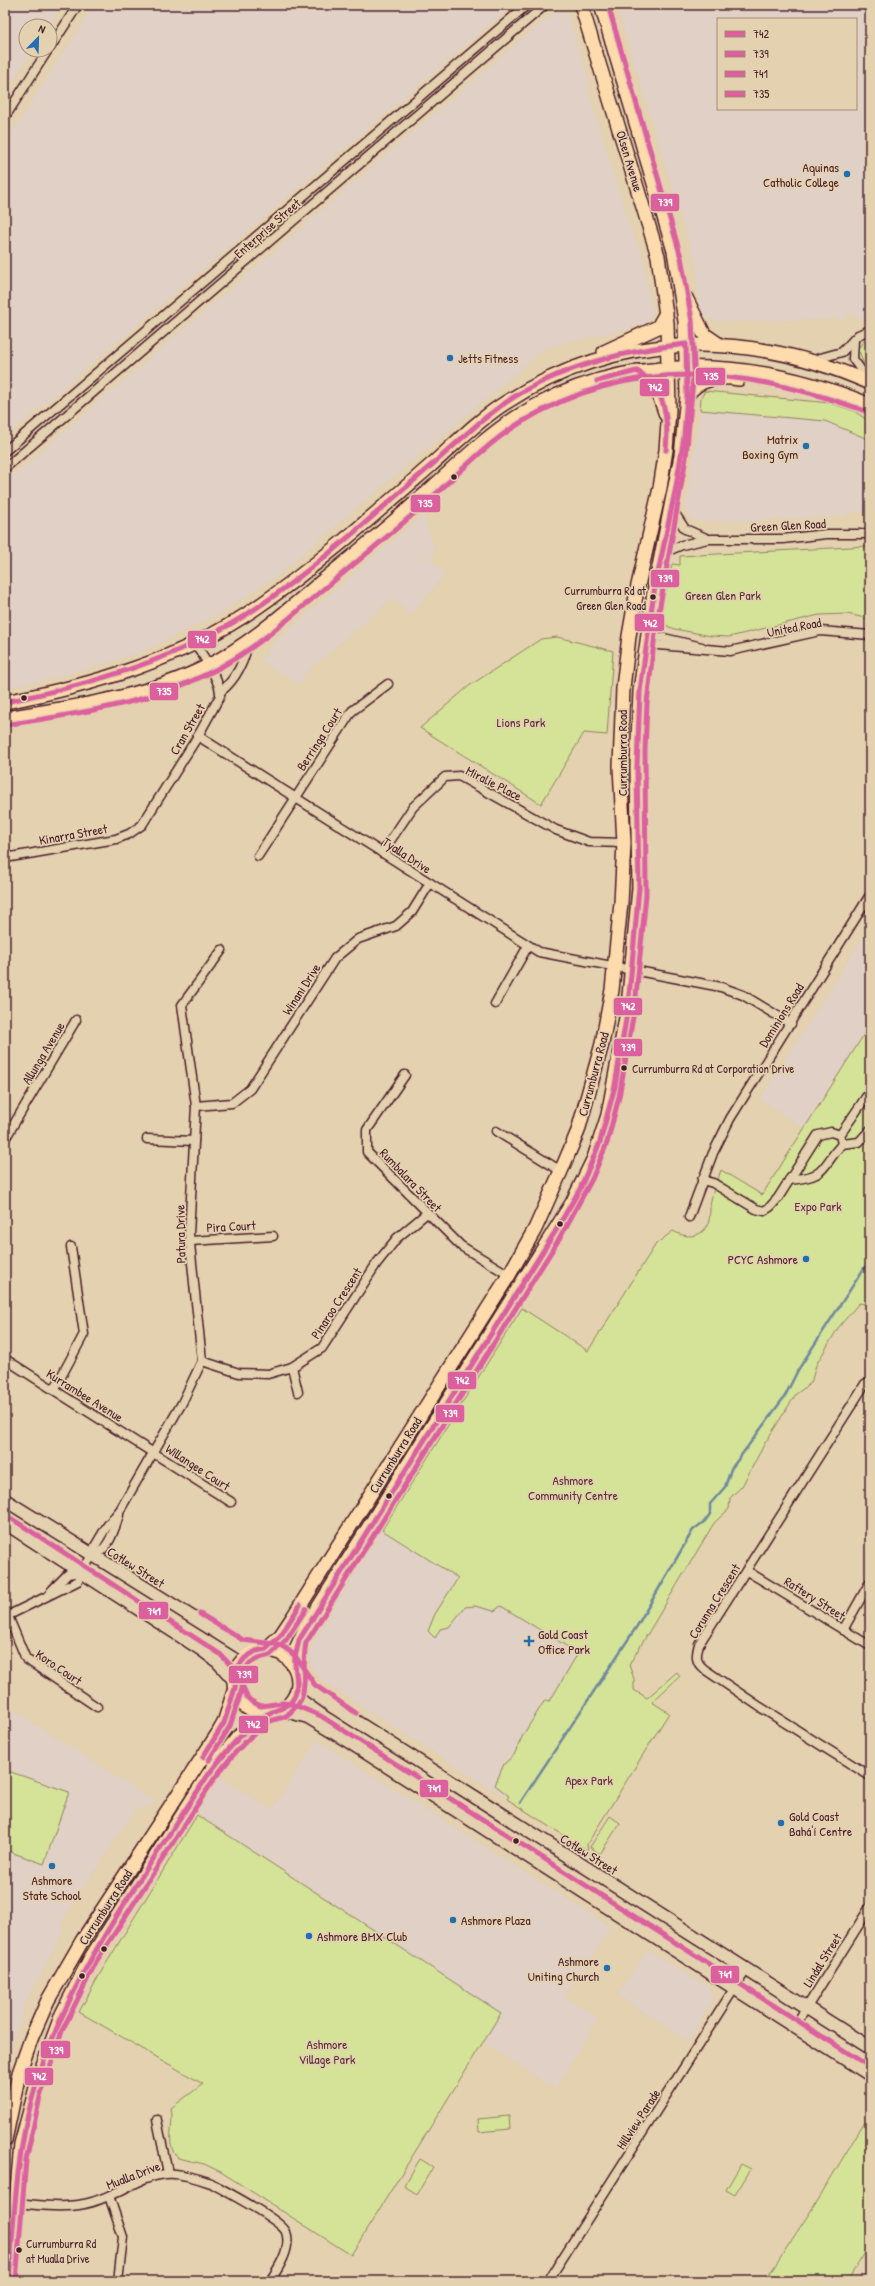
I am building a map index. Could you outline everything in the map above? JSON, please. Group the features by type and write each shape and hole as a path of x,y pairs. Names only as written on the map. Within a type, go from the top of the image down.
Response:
{"main road":[{"name":"Olsen Avenue","path":"581,5 654,242 666,314 670,367"},
{"name":"Olsen Avenue","path":"601,5 670,237 681,287 687,367"},
{"path":"681,287 702,332 721,345"},
{"path":"587,363 617,345 658,327 666,314"},
{"path":"5,702 75,688 125,672 195,643 254,610 313,566 505,403 557,375 587,363 622,353 669,346 686,344 721,345 765,349 813,360 870,382"},
{"path":"5,718 131,695 209,665 279,618 377,536 489,437 515,418 574,388 605,378 637,371 670,367 731,369 768,374 806,383 870,405"},
{"name":"Currumburra Road","path":"261,1650 281,1635 293,1617 509,1275 535,1229 578,1131 592,1086 602,1044 615,968 621,903 624,843 621,720 628,639 660,488 668,420 670,367"},
{"name":"Currumburra Road","path":"296,1672 296,1649 309,1623 556,1232 580,1189 600,1142 614,1086 632,971 640,873 637,743 646,639 661,554 672,509 682,450 687,367"},
{"path":"637,371 652,383 668,420"},
{"path":"686,396 698,384 721,378 772,384 809,392 841,394"},
{"path":"505,403 515,418"},
{"path":"628,639 646,639"},
{"path":"509,1275 519,1273 556,1232"},
{"name":"Cotlew Street","path":"5,1500 92,1556 240,1647 261,1650"},
{"path":"5,1523 202,1650 218,1662 235,1684 239,1698 247,1707 257,1712 268,1714 282,1710 308,1717 736,1988 870,2075"},
{"path":"235,1684 237,1668 245,1658 261,1650 283,1654 296,1672 295,1696 282,1710"},
{"name":"Cotlew Street","path":"296,1672 312,1692 330,1705 870,2048"},
{"name":"Currumburra Road","path":"5,2140 19,2073 30,2039 48,2000 82,1941 217,1735 224,1723 235,1684"},
{"name":"Currumburra Road","path":"9,2281 11,2202 21,2144 33,2095 56,2028 90,1959 208,1775 238,1738 268,1714"}],"street":[{"path":"58,35 78,5"},
{"name":"Enterprise Street","path":"5,451 527,5"},
{"name":"Enterprise Street","path":"5,468 545,5"},
{"path":"5,117 43,58"},
{"path":"813,360 842,352 859,334 870,330"},
{"path":"854,339 853,359 870,382"},
{"name":"Green Glen Road","path":"672,509 685,529 708,539"},
{"name":"Green Glen Road","path":"661,554 682,545 708,539 783,539 826,534 870,534"},
{"name":"United Road","path":"646,639 722,652 748,649 792,636 820,632 870,635"},
{"path":"195,643 209,665 220,692 229,686 247,655 248,640"},
{"name":"Berringa Court","path":"258,856 352,710 388,684"},
{"name":"Cran Street","path":"142,825 198,736 218,701 220,692"},
{"name":"Tyalla Drive","path":"198,736 538,952 732,990 760,1005 790,1024"},
{"name":"Miralie Place","path":"382,853 413,807 444,777 459,776 556,830 589,842 624,843"},
{"name":"Kinarra Street","path":"5,858 116,839 129,834 142,825"},
{"name":"Winani Drive","path":"196,1106 232,1103 250,1089 335,958 358,939 396,926 412,912 430,883"},
{"name":"Dominions Road","path":"689,1217 713,1153 730,1119 870,895"},
{"path":"495,1004 528,946"},
{"name":"Patura Drive","path":"202,1360 190,1241 196,1106 182,1005 222,950"},
{"name":"Allunga Avenue","path":"5,1139 76,1020"},
{"name":"Rumbalara Street","path":"405,1075 367,1130 367,1152 461,1246 509,1275"},
{"path":"789,1180 818,1175 825,1169 842,1144 840,1135 866,1097 870,1094"},
{"path":"842,1144 859,1142 870,1130"},
{"path":"496,1131 561,1171"},
{"path":"702,1180 713,1183 756,1209 764,1211 770,1207 818,1135 831,1132 840,1135"},
{"path":"147,1139 194,1141"},
{"name":"Pinaroo Crescent","path":"202,1360 239,1373 268,1374 292,1367 322,1348 377,1263 397,1238 427,1213"},
{"name":"Pira Court","path":"190,1241 273,1236"},
{"path":"54,1390 84,1334 71,1248"},
{"name":"Kurrambee Avenue","path":"5,1359 153,1452"},
{"path":"6,1617 40,1601 68,1574 81,1572 92,1556 103,1551 114,1530 120,1510 182,1403 202,1360"},
{"path":"292,1367 298,1392"},
{"name":"Corunna Crescent","path":"870,1381 865,1384 699,1644 697,1656 698,1663 760,1707 870,1776"},
{"name":"Willangee Court","path":"153,1452 231,1502"},
{"name":"Raftery Street","path":"747,1571 870,1646"},
{"path":"843,1630 870,1582"},
{"name":"Koro Court","path":"6,1617 26,1659 97,1707"},
{"name":"Lindal Street","path":"795,2026 870,1907"},
{"name":"Hillview Parade","path":"548,2281 736,1988 746,1970"},
{"path":"157,2120 168,2173"},
{"name":"Mualla Drive","path":"11,2202 71,2206 94,2202 146,2180 168,2173 189,2176 211,2183 276,2221 286,2232 287,2247 270,2281"},
{"path":"109,2196 123,2237 118,2281"}],"shaded area":[{"path":"5,5 62,5 53,18 18,18 18,58 28,58 5,93"},
{"path":"94,5 513,5 5,438 5,143"},
{"path":"616,5 870,5 870,318 857,318 847,311 847,319 721,322 708,319 701,312 698,302 696,265"},
{"path":"560,10 567,13 590,82 587,86 589,94 634,238 641,251 653,313 647,322 637,327 547,347 277,576 216,616 140,653 55,678 5,688 5,482 493,63 552,14"},
{"path":"700,410 825,421 870,440 870,512 848,512 847,516 751,521 693,521 687,514 686,503"},
{"path":"424,513 435,552 429,559 446,573 410,616 393,598 307,672 299,685 261,661 273,642"},
{"path":"870,926 870,1025 804,1128 760,1099"},
{"path":"382,1530 594,1663 507,1799 325,1683 313,1670 309,1653 316,1636"},
{"name":"Ashmore State School","path":"5,1698 9,1698 9,1707 158,1804 136,1809 61,1922 64,1931 24,2005 22,2016 5,2062"},
{"path":"317,1740 611,1927 565,1996 598,2018 555,2089 482,2042 500,2013 197,1815 220,1777 272,1810"},
{"path":"647,1950 710,1987 712,2002 688,2041 618,1995"}],"green space":[{"path":"870,337 870,368 863,362 860,353 857,351 862,343"},
{"path":"705,391 830,403 854,411 870,422 870,440 825,421 700,410 701,398"},
{"name":"Green Glen Park","path":"870,546 870,619 847,614 819,615 729,637 711,636 675,629 667,626 662,618 662,609 672,564 680,565 680,556"},
{"name":"Lions Park","path":"557,637 613,651 607,735 584,733 541,804 420,728 469,686 541,639"},
{"name":"Ashmore Community Centre","path":"870,1025 870,1305 859,1303 838,1328 816,1365 811,1383 796,1394 765,1443 742,1486 730,1498 729,1509 714,1523 629,1665 634,1679 634,1690 647,1698 677,1672 680,1676 652,1702 669,1713 587,1844 588,1851 507,1799 509,1796 495,1785 504,1764 514,1755 523,1735 545,1700 550,1701 578,1653 501,1606 494,1611 475,1606 465,1607 449,1627 440,1629 435,1638 428,1631 435,1614 458,1578 382,1530 522,1308 588,1351 656,1244 673,1231 683,1235 692,1236 697,1235 705,1229 709,1221 710,1203 721,1170 762,1195"},
{"path":"5,1770 69,1792 44,1864 5,1850"},
{"name":"Ashmore Village Park","path":"197,1815 501,2013 351,2255 221,2172 204,2164 178,2158 174,2152 171,2140 171,2108 203,2084 79,2012 101,1972"},
{"path":"610,1816 620,1823 600,1854 590,1847"},
{"path":"870,2113 870,2245 847,2281 765,2281 814,2206"},
{"path":"509,2116 510,2129 479,2132 478,2119"},
{"path":"420,2159 433,2167 417,2194 404,2186"},
{"path":"741,2164 751,2169 735,2195 726,2190"}],"waterway":[{"path":"520,1803 637,1626 693,1530 705,1521 710,1514 710,1504 725,1487 731,1469 785,1396 798,1370 870,1259"}],"transit line":[{"name":"739","path":"16,2281 26,2160 40,2097 62,2031 96,1962 220,1771 253,1734 271,1721 286,1716 301,1699 304,1683 304,1657 306,1643 561,1236 592,1179 607,1143 619,1097 635,1006 646,895 645,751 647,703 655,634 686,458 694,368 692,321 681,257 608,5"},
{"name":"742","path":"5,702 70,687 134,668 166,656 226,627 255,609 325,557 478,424 512,398 543,381 582,365 623,354 686,344 687,396 684,437 676,487 654,592 640,691 637,767 639,888 628,1007 615,1086 600,1142 580,1189 555,1232 299,1640 295,1658 297,1686 293,1700 286,1706 266,1715 249,1728 227,1751 208,1775 108,1929 86,1969 65,2010 47,2052 27,2118 16,2188 9,2281"},
{"name":"742","path":"597,381 637,371 647,378 654,386 664,406 667,427 666,450"},
{"name":"735","path":"6,725 119,705 174,688 226,664 254,646 292,616 403,523 495,440 520,423 563,401 606,386 649,378 692,375 735,378 779,385 823,397 868,412"},
{"name":"741","path":"9,1517 220,1654 237,1672 247,1697 251,1701 261,1706 282,1703 292,1704 321,1716 870,2067"},
{"name":"742","path":"203,1757 224,1723 235,1688 237,1668 245,1658 256,1651 266,1649 281,1635 300,1605"},
{"name":"739","path":"209,1760 230,1726 242,1689 244,1671 250,1663 259,1658 270,1655 286,1640 306,1609"},
{"name":"741","path":"200,1614 243,1640 274,1644 286,1648 295,1656 315,1685 356,1713"}],"place":[{"name":"Aquinas Catholic College","path":"847,174"},
{"name":"Jetts Fitness","path":"450,358"},
{"name":"Matrix Boxing Gym","path":"806,446"},
{"name":"Currumburra Rd at Green Glen Road","path":"653,597"},
{"name":"Currumburra Rd at Corporation Drive","path":"624,1068"},
{"name":"PCYC Ashmore","path":"806,1259"},
{"name":"Gold Coast Office Park","path":"529,1641"},
{"name":"Gold Coast Bahá'í Centre","path":"781,1823"},
{"name":"Ashmore State School","path":"52,1866"},
{"name":"Ashmore Plaza","path":"453,1920"},
{"name":"Ashmore BMX Club","path":"309,1936"},
{"name":"Ashmore Uniting Church","path":"607,1968"},
{"name":"Currumburra Rd at Mualla Drive","path":"19,2250"}],"park label":[{"name":"Expo Park","path":"818,1206"},
{"name":"Apex Park","path":"589,1780"}]}
